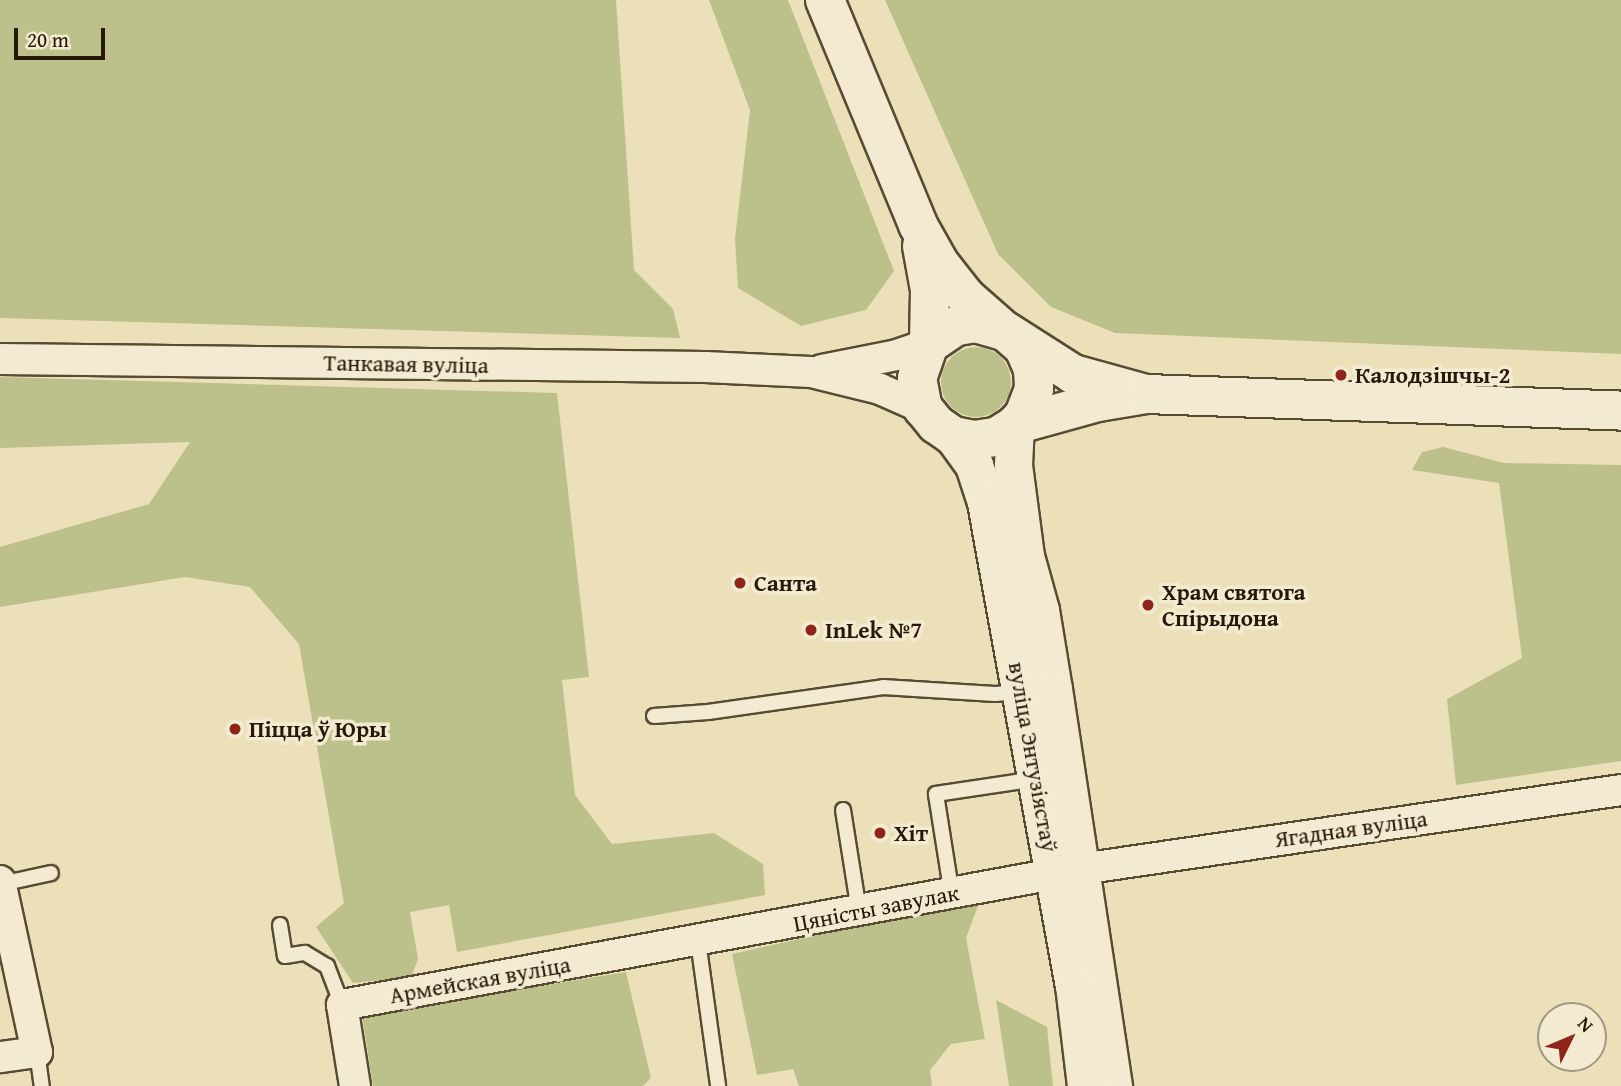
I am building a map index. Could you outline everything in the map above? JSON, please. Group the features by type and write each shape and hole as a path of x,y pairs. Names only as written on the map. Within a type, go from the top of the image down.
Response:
{"main road":[{"path":"825,0 918,225 940,264 966,297 1024,348 1034,369 1031,403 1015,425"},
{"path":"918,225 930,290 929,344 917,377 923,408 936,424 953,436 974,440 996,437 1015,425 1146,394"},
{"path":"929,344 956,326 976,323 1007,332 1073,373 1146,394 1621,411"}],"street":[{"name":"Танкавая вуліца","path":"811,372 897,355 929,344"},
{"name":"Танкавая вуліца","path":"0,359 705,367 811,372 880,389 923,408"},
{"name":"вуліца Энтузіястаў","path":"1080,409 1042,434 1034,448 1030,468 1040,610 1037,779 1068,872 1086,1086"},
{"name":"вуліца Энтузіястаў","path":"1015,425 1013,465 1025,556 1040,610"},
{"name":"вуліца Энтузіястаў","path":"953,436 974,465 1038,690 1068,872 1113,1086"},
{"name":"Ягадная вуліца","path":"1068,872 1621,790"},
{"name":"Цяністы завулак","path":"698,941 1068,872"},
{"path":"0,883 37,1052 0,1058"},
{"name":"Армейская вуліца","path":"342,1005 698,941"},
{"path":"342,1005 355,1086"}],"lane":[{"path":"654,716 709,712 883,687 995,694 1038,690"},
{"path":"843,810 858,905 951,889 936,794 1037,779"},
{"path":"0,883 51,873"},
{"path":"280,925 285,956 306,953 327,967 342,1005"},
{"path":"698,941 718,1086"},
{"path":"37,1052 42,1086"}],"green space":[{"path":"0,0 616,0 634,270 673,309 680,338 0,318"},
{"path":"709,0 788,0 894,271 866,310 801,326 738,288 735,239 750,110"},
{"path":"885,0 1621,0 1621,354 1115,333 1051,307 998,254"},
{"path":"983,347 996,353 1005,362 1009,368 1009,396 1001,407 990,415 969,417 951,407 943,396 941,375 951,357 962,349"},
{"path":"0,377 557,393 589,677 562,680 575,795 612,844 714,833 763,864 765,895 457,952 449,905 410,912 418,959 411,977 353,983 316,927 344,903 299,644 250,587 185,577 0,607 0,547 149,504 190,442 0,448"},
{"path":"1443,447 1504,463 1621,465 1621,761 1456,785 1447,699 1522,658 1499,483 1412,470 1422,452"},
{"path":"981,898 966,938 985,1039 951,1044 930,1070 932,1086 799,1086 793,1069 757,1075 732,954"},
{"path":"626,972 651,1078 643,1086 373,1086 362,1015"},
{"path":"996,1000 1047,1027 1053,1086 1009,1086"}],"place":[{"name":"Калодзішчы-2","path":"1341,375"},
{"name":"Санта","path":"740,583"},
{"name":"Храм святога Спірыдона","path":"1148,605"},
{"name":"InLek №7","path":"811,630"},
{"name":"Піцца ў Юры","path":"235,729"},
{"name":"Хіт","path":"880,833"}]}
